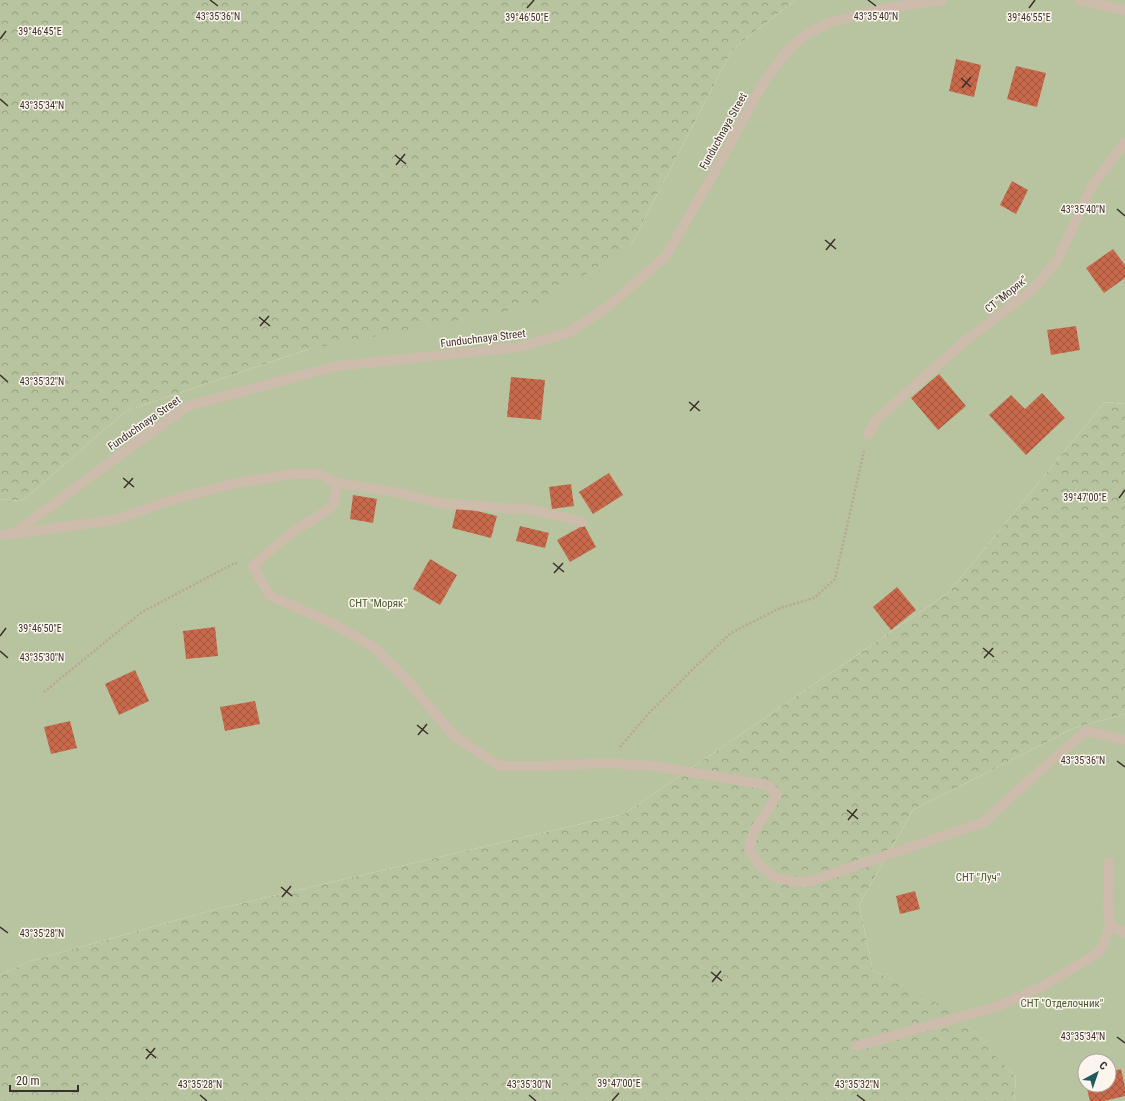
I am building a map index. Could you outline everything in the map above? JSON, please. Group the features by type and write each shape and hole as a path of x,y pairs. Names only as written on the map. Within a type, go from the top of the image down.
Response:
{"street":[{"name":"Funduchnaya Street","path":"13,534 188,406 337,366 520,347 570,332 610,305 666,256 765,80 789,49 804,36 830,22 887,8 942,0"},
{"path":"1079,0 1125,10"},
{"name":"СТ \"Моряк\"","path":"868,435 877,420 965,341 1034,289 1056,261 1092,186 1125,142"},
{"path":"0,535 113,520 178,498 230,485 292,474 320,474 337,483 396,492 440,503 533,510 582,522"},
{"path":"337,483 334,504 324,513 297,529 266,553 253,566 270,596 332,623 375,648 407,680 453,735 499,766 605,764 654,766 768,785 776,794 772,805 754,831 749,848 759,864 776,878 805,883 984,822 1025,784 1086,732 1125,740"},
{"path":"857,1046 996,1007 1043,986 1098,953 1104,944 1110,925 1108,905 1108,862"},
{"path":"1110,925 1125,932"}],"path":[{"path":"605,764 655,707 731,633 780,608 814,598 835,579 868,435"},
{"path":"44,692 142,612 236,563 253,566"}],"green space":[{"path":"0,0 795,0 732,50 631,245 538,305 309,349 126,411 22,501 0,499"},
{"name":"СНТ \"Моряк\"","path":"795,0 1125,0 1125,404 1105,402 948,593 624,814 217,909 30,961 0,975 0,499 22,501 126,411 309,349 631,245 732,50"},
{"path":"1105,402 1125,404 1125,714 1074,728 913,810 859,905 873,970 953,1011 1016,1077 1014,1101 0,1101 0,975 30,961 217,909 624,814 948,593"},
{"name":"СНТ \"Луч\"","path":"1125,714 1125,1101 1014,1101 1016,1077 953,1012 873,970 859,905 913,810 1074,728"}],"building":[{"path":"956,59 981,65 974,97 949,91"},
{"path":"1016,66 1046,73 1037,107 1007,99"},
{"path":"1012,181 1028,190 1016,214 1000,205"},
{"path":"1113,249 1125,265 1125,278 1104,293 1086,268"},
{"path":"1076,326 1080,350 1051,355 1047,330"},
{"path":"939,374 966,406 938,430 911,398"},
{"path":"511,377 545,380 541,420 507,417"},
{"path":"1042,393 1065,418 1026,455 989,415 1011,395 1025,409"},
{"path":"609,473 623,495 593,514 579,492"},
{"path":"571,484 574,506 552,509 549,487"},
{"path":"353,495 377,499 373,523 350,519"},
{"path":"457,506 497,516 491,538 452,528"},
{"path":"584,525 596,547 570,562 557,540"},
{"path":"520,526 549,533 545,548 516,541"},
{"path":"430,559 457,575 440,605 413,589"},
{"path":"897,587 916,610 891,630 873,607"},
{"path":"215,627 218,656 186,659 183,631"},
{"path":"135,670 149,701 119,715 105,684"},
{"path":"255,701 260,724 225,731 220,707"},
{"path":"70,721 77,748 51,754 44,727"},
{"path":"915,891 920,909 900,914 896,896"},
{"path":"1121,1069 1125,1087 1125,1096 1104,1101 1090,1101 1088,1093 1117,1093 1117,1070"}],"park label":[{"name":"СНТ \"Отделочник\"","path":"1062,1003"}]}
